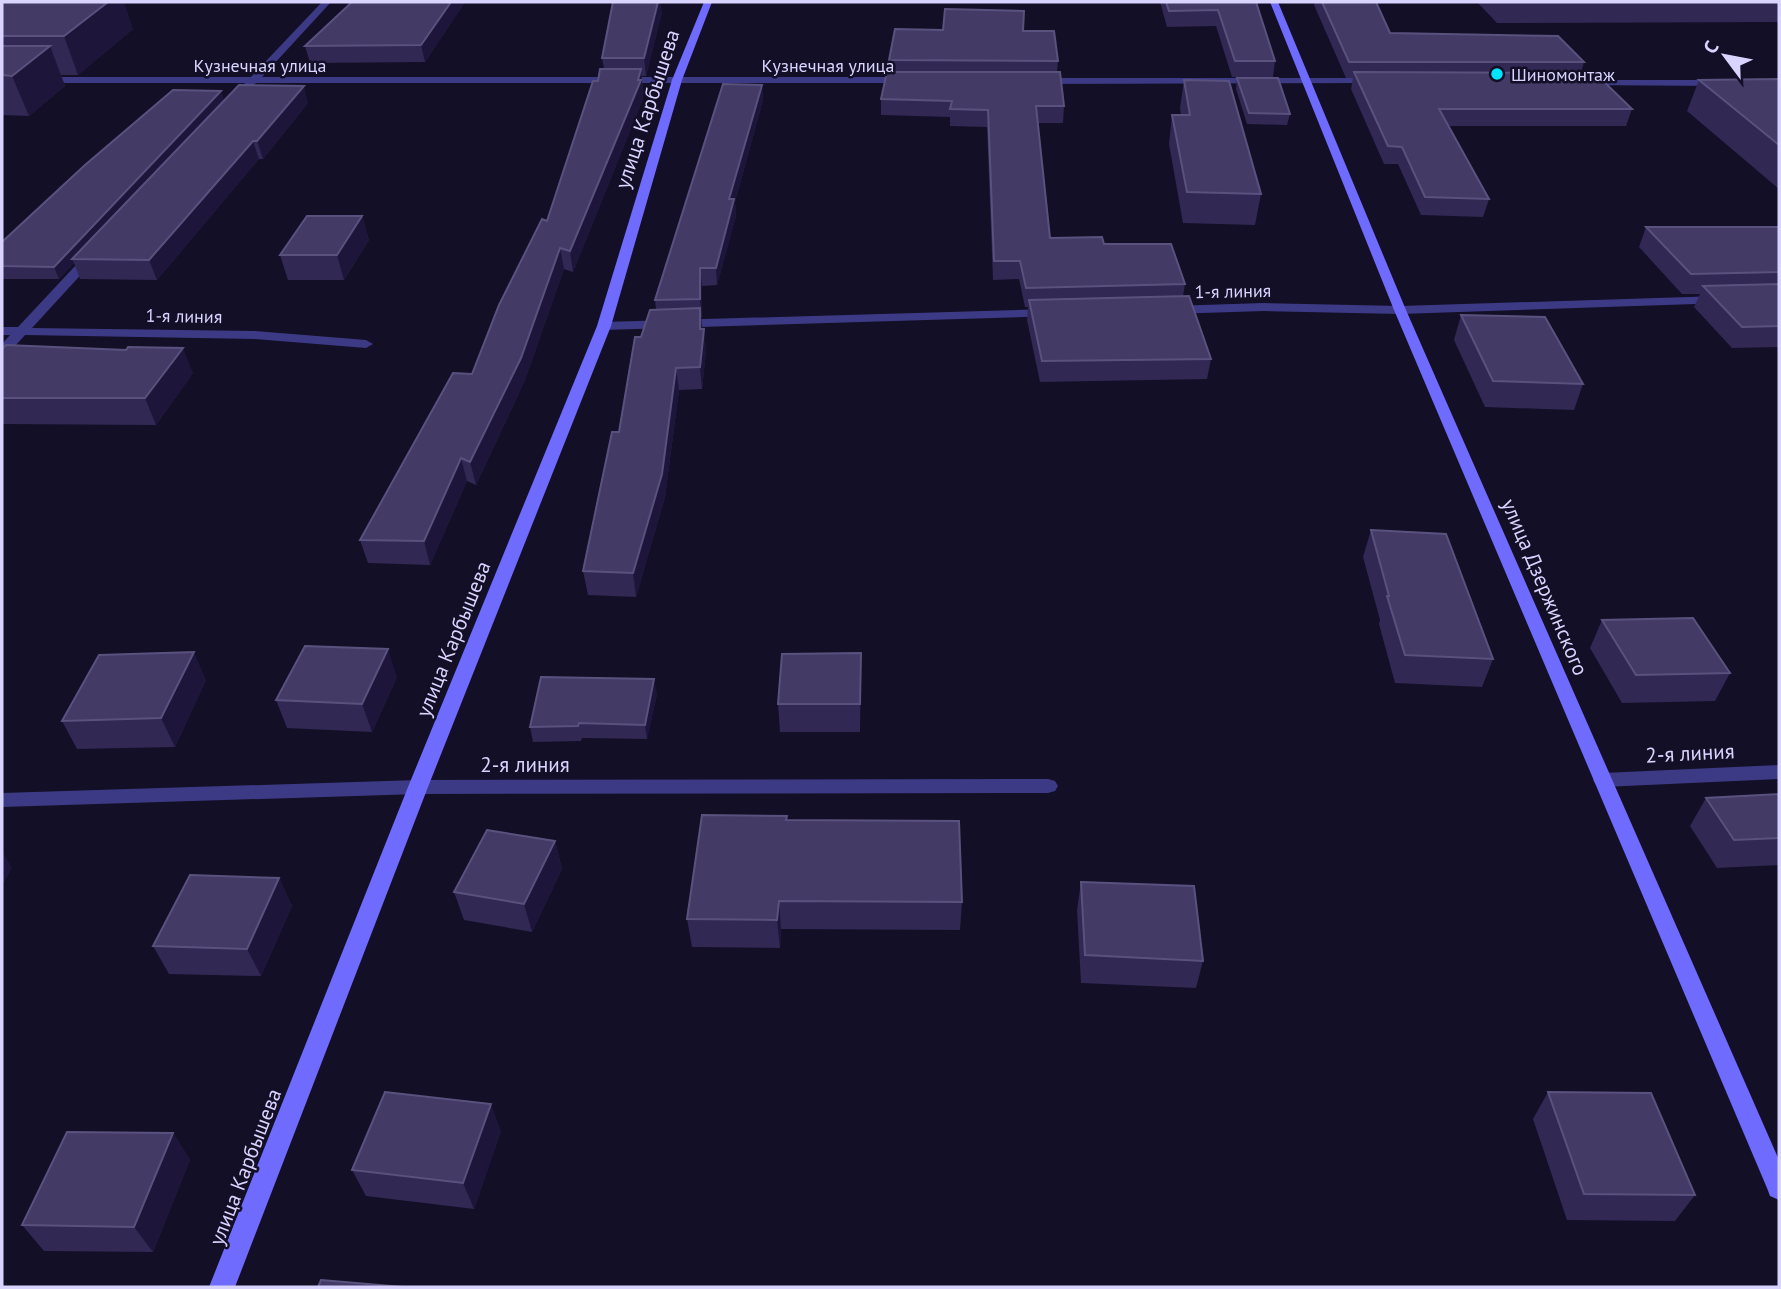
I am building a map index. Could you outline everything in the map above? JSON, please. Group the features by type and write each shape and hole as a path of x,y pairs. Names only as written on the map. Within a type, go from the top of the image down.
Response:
{"street":[{"path":"243,91 327,2"},
{"name":"улица Карбышева","path":"222,1287 418,787 604,326 677,80 708,2"},
{"name":"улица Дзержинского","path":"1274,2 1400,310 1779,1188"},
{"name":"Кузнечная улица","path":"2,80 914,80"},
{"path":"1026,80 1389,82"},
{"path":"1570,82 1737,83"},
{"path":"2,352 105,240"},
{"name":"1-я линия","path":"1154,310 1264,307 1400,310 1739,300"},
{"path":"604,326 1071,313"},
{"name":"1-я линия","path":"2,331 255,335 366,344"},
{"name":"2-я линия","path":"1603,780 1779,772"},
{"name":"2-я линия","path":"2,800 418,787 1048,786"}],"building":[{"path":"2,2 108,2 64,36 2,36"},
{"path":"352,2 451,2 421,45 305,46"},
{"path":"613,2 658,2 644,58 602,58"},
{"path":"1166,2 1256,2 1275,61 1235,61 1218,10 1169,11"},
{"path":"1322,2 1376,2 1390,33 1558,36 1584,62 1349,62"},
{"path":"945,9 1024,11 1023,31 1054,31 1058,61 889,60 895,29 943,30"},
{"path":"2,46 50,46 12,76 2,75"},
{"path":"600,69 641,69 638,80 641,80 570,251 560,248 521,358 470,462 461,458 424,541 360,540 453,373 472,374 499,305 542,219 547,221 593,81 598,81"},
{"path":"887,72 1060,72 1064,106 1036,106 1050,238 1102,237 1104,244 1171,244 1185,284 1026,288 1020,261 994,261 988,110 950,109 952,101 881,99"},
{"path":"1354,72 1595,73 1632,109 1439,109 1489,199 1425,197 1402,147 1388,146"},
{"path":"1237,78 1278,78 1290,114 1249,113"},
{"path":"1779,79 1779,145 1699,80"},
{"path":"1184,80 1229,81 1261,194 1187,192 1172,115 1190,115"},
{"path":"723,84 762,85 729,199 734,199 716,268 700,268 700,299 655,300"},
{"path":"239,85 304,86 149,260 72,259"},
{"path":"173,90 221,91 54,267 2,266 2,242 85,165"},
{"path":"307,216 362,216 337,255 280,255"},
{"path":"1646,227 1779,227 1779,272 1691,274"},
{"path":"1779,284 1779,326 1742,327 1703,286"},
{"path":"1189,296 1211,359 1042,361 1029,300"},
{"path":"700,308 700,329 704,329 700,367 676,368 662,474 633,573 583,571 612,432 619,432 635,337 641,337 650,310"},
{"path":"1461,315 1545,317 1583,384 1493,381"},
{"path":"6,345 126,350 128,347 183,348 145,398 2,398 2,349"},
{"path":"1371,530 1446,534 1493,659 1405,655"},
{"path":"1693,618 1730,673 1636,675 1602,620"},
{"path":"305,646 388,649 362,704 276,700"},
{"path":"194,652 161,718 62,721 99,655"},
{"path":"861,653 860,704 778,704 782,654"},
{"path":"541,677 654,679 645,725 579,723 578,726 530,727"},
{"path":"1779,794 1779,838 1734,840 1706,798"},
{"path":"702,815 787,816 786,820 959,821 962,902 779,901 777,920 687,919"},
{"path":"487,830 555,841 524,904 454,892"},
{"path":"190,875 279,878 247,949 153,946"},
{"path":"1081,882 1194,886 1203,961 1085,955"},
{"path":"385,1092 491,1104 463,1183 352,1170"},
{"path":"1548,1092 1651,1093 1695,1195 1584,1194"},
{"path":"67,1132 173,1133 134,1227 22,1225"},
{"path":"321,1280 403,1287 318,1287"}],"place":[{"name":"Шиномонтаж","path":"1497,74"}]}
